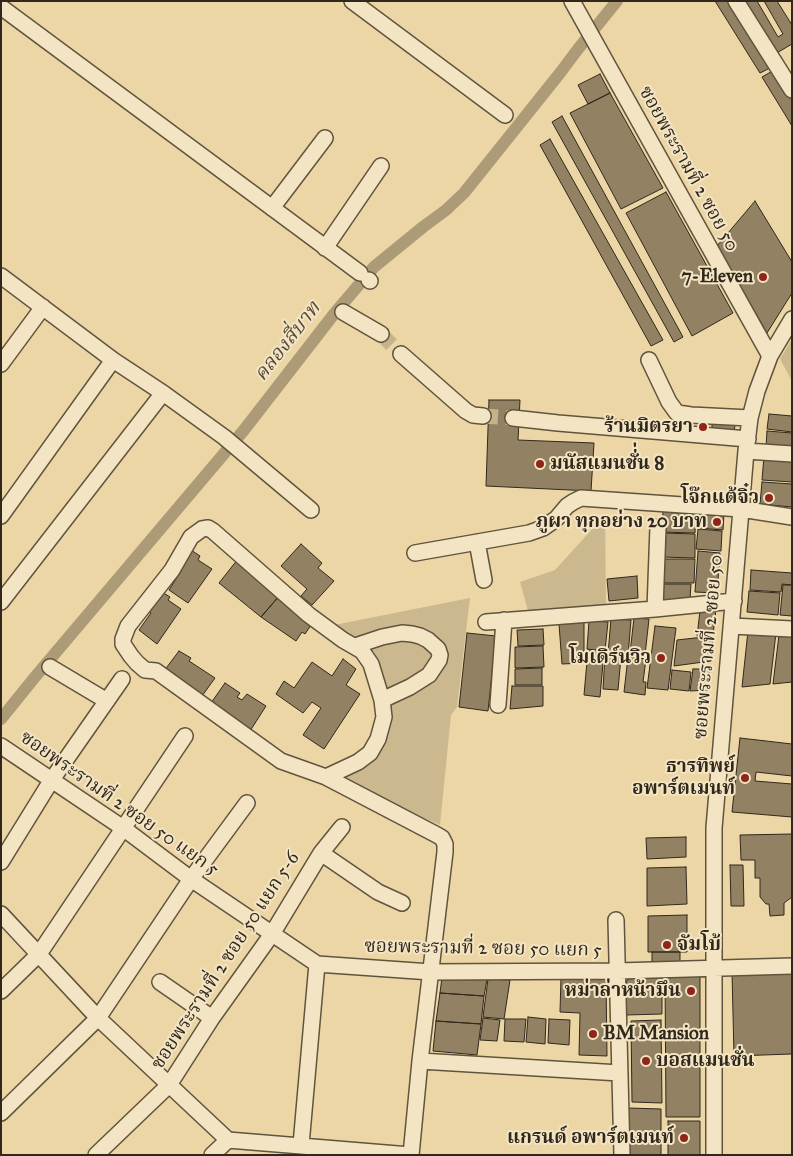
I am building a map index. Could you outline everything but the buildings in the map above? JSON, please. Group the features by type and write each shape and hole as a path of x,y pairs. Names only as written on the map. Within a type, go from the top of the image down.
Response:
{"street":[{"path":"352,1 505,115"},
{"path":"736,1 792,90"},
{"name":"ซอยพระรามที่ 2 ซอย 50","path":"574,6 770,356"},
{"path":"1,7 366,278"},
{"path":"272,208 324,138"},
{"path":"325,248 381,166"},
{"path":"1,276 113,360 224,437 311,510"},
{"path":"1,364 43,307"},
{"path":"343,312 381,334"},
{"name":"ซอยพระรามที่ 2 ซอย 50","path":"714,1155 714,828 747,445 750,418 757,391 770,356 792,319"},
{"path":"401,354 466,411 473,415 483,416"},
{"path":"1,516 113,360"},
{"path":"649,360 669,402 677,413 750,418"},
{"path":"1,602 163,393"},
{"path":"513,418 747,445 792,454"},
{"path":"415,553 529,533 543,528 556,519 567,506 581,498 741,510 792,517"},
{"path":"655,609 658,527"},
{"path":"1,914 98,1018 228,1140 411,1155 445,844 442,838 437,835 326,777 281,760 156,671 145,670 131,656 123,644 128,626 172,570 190,538 202,529 208,528 309,615 343,640 362,651 371,664 382,700 384,717 378,739 370,753 358,762 326,777"},
{"path":"478,542 484,580"},
{"path":"486,622 734,601"},
{"path":"498,705 504,620"},
{"path":"732,626 792,629"},
{"path":"355,646 402,633 420,636 438,649 439,660 429,675 410,687 382,700"},
{"path":"50,667 107,701"},
{"path":"1,862 51,781 122,679"},
{"path":"1,991 39,954 185,736"},
{"name":"ซอยพระรามที่ 2 ซอย 50 แยก 5","path":"1,746 123,828 190,878 317,964 431,972 618,971 792,966"},
{"path":"1,1113 98,1018 190,878 247,803"},
{"name":"ซอยพระรามที่ 2 ซอย 50 แยก 5-6","path":"96,1155 169,1084 212,1018 272,934 321,853 342,827"},
{"path":"321,853 378,892 402,903"},
{"path":"616,920 622,1155"},
{"path":"301,1145 317,964"},
{"path":"160,982 212,1018"},
{"path":"420,1061 620,1073"},
{"path":"212,1155 228,1140"}],"shaded area":[{"path":"792,339 792,381 780,359"},
{"path":"605,515 606,608 529,614 520,582 555,570"},
{"path":"470,598 457,707 451,715 440,825 338,779 360,768 389,701 438,670 435,639 370,635 351,638 334,625"},
{"path":"397,639 421,642 435,654 427,672 386,692 368,651 369,647"}],"waterway":[{"name":"คลองสี่บาท","path":"1,719 244,430 334,314 374,267 446,210 464,193 617,1"}],"tunnel":[{"path":"381,334 401,354"},
{"path":"483,416 513,418"}],"place":[{"name":"7-Eleven","path":"763,277"},
{"name":"ร้านมิตรยา","path":"703,427"},
{"name":"มนัสแมนชั่่น 8","path":"540,464"},
{"name":"โจ๊กแต้จิ๋ว","path":"769,498"},
{"name":"ภูผา ทุกอย่าง 20 บาท","path":"717,522"},
{"name":"โมเดิร์นวิว","path":"661,658"},
{"name":"ธารทิพย์ อพาร์ตเมนท์","path":"745,778"},
{"name":"จัมโบ้","path":"667,945"},
{"name":"หม่าล่าหน้ามึน","path":"691,991"},
{"name":"BM Mansion","path":"593,1034"},
{"name":"บอสแมนชั่น","path":"646,1061"},
{"name":"แกรนด์ อพาร์ตเมนท์","path":"684,1138"}]}
